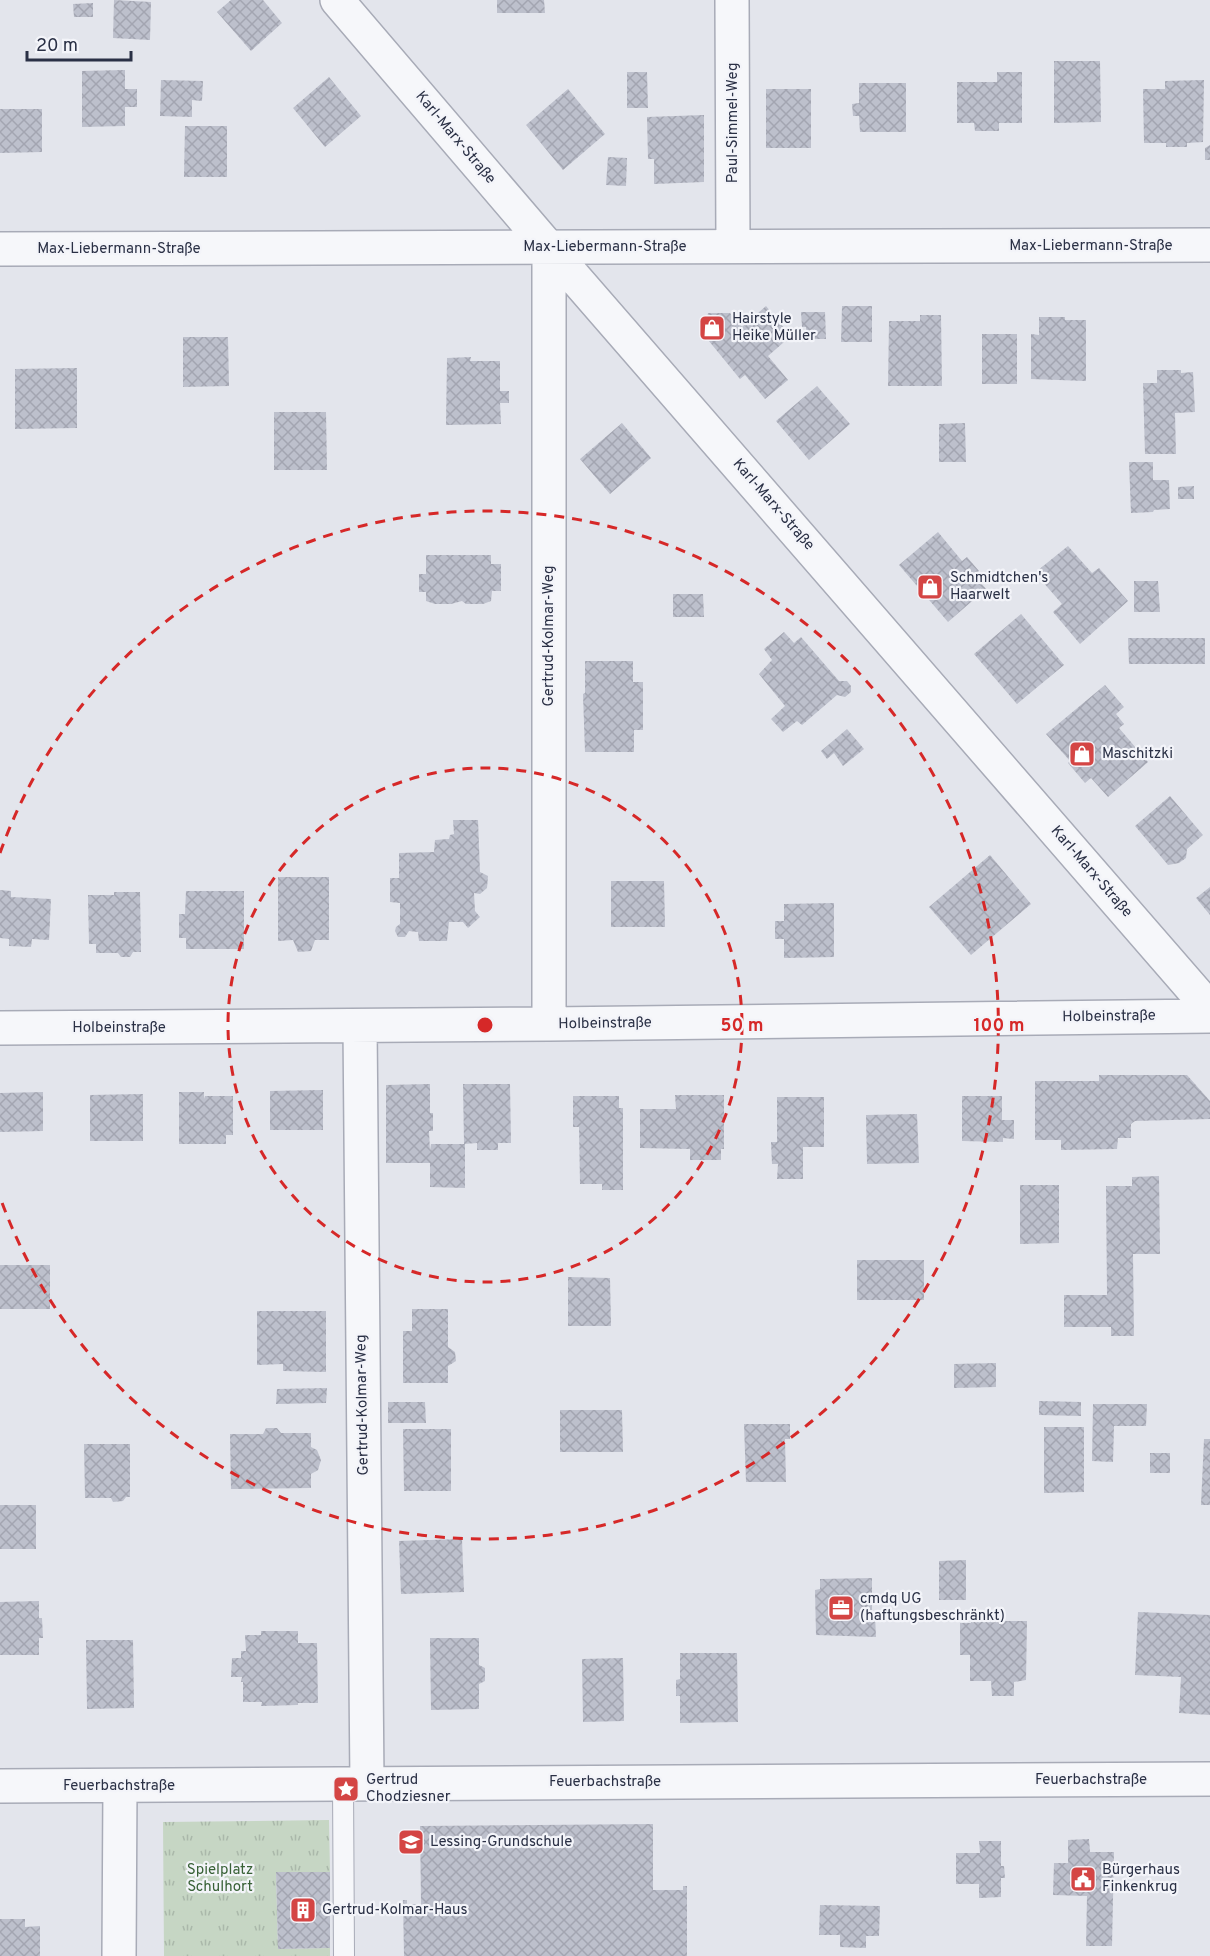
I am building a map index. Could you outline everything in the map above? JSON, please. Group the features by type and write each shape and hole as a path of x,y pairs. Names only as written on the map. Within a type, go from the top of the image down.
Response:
{"street":[{"name":"Karl-Marx-Straße","path":"337,0 549,248 1210,1009"},
{"name":"Paul-Simmel-Weg","path":"732,0 733,246"},
{"name":"Max-Liebermann-Straße","path":"0,249 1210,245"},
{"name":"Gertrud-Kolmar-Weg","path":"549,248 549,1024"},
{"name":"Holbeinstraße","path":"0,1028 1210,1016"},
{"name":"Gertrud-Kolmar-Weg","path":"355,1783 360,1026"},
{"name":"Feuerbachstraße","path":"0,1786 1210,1779"},
{"path":"119,1956 120,1786"}],"lane":[{"path":"344,1956 355,1783"}],"green space":[{"name":"Spielplatz Schulhort","path":"329,1820 330,1872 276,1873 278,1949 330,1948 330,1956 164,1956 163,1822"}],"building":[{"path":"114,0 151,2 150,40 113,38"},
{"path":"231,0 263,0 282,23 251,51 217,12"},
{"path":"497,0 544,0 545,13 497,13"},
{"path":"93,3 93,17 74,17 73,4"},
{"path":"1054,61 1100,61 1101,122 1054,123"},
{"path":"125,70 125,89 137,89 137,107 125,107 125,126 82,127 82,71"},
{"path":"627,72 647,72 648,108 627,108"},
{"path":"997,72 1022,72 1022,123 999,123 999,131 975,131 974,123 957,123 957,82 997,82"},
{"path":"329,77 361,116 325,147 293,108"},
{"path":"161,80 203,81 202,101 192,100 192,117 160,116"},
{"path":"1204,80 1203,142 1187,143 1187,147 1166,147 1166,143 1144,143 1143,89 1165,89 1165,81"},
{"path":"859,83 906,83 906,132 860,132 859,116 853,116 852,104 859,103"},
{"path":"568,89 605,134 563,170 526,125"},
{"path":"766,89 811,89 811,148 766,148"},
{"path":"0,109 42,109 42,152 0,153"},
{"path":"704,115 704,182 654,184 654,159 648,159 647,117"},
{"path":"185,126 227,126 227,177 184,177"},
{"path":"1210,145 1210,160 1205,160 1205,148"},
{"path":"608,157 627,158 626,186 606,185"},
{"path":"766,306 791,336 768,356 788,380 765,399 745,375 740,379 704,335 708,313 730,313 742,327"},
{"path":"842,306 872,306 872,342 841,342"},
{"path":"801,312 825,312 826,339 806,339 806,327 802,327"},
{"path":"920,315 941,315 942,386 888,386 889,321 920,321"},
{"path":"1039,317 1086,320 1086,381 1031,379 1031,334 1039,335"},
{"path":"982,334 1017,334 1017,384 982,384"},
{"path":"183,337 228,337 229,386 183,387"},
{"path":"471,357 470,361 500,361 500,391 509,391 509,403 500,403 501,424 446,425 447,358"},
{"path":"77,368 77,428 15,429 15,369"},
{"path":"1157,370 1193,372 1195,412 1175,413 1176,454 1145,454 1143,383 1157,383"},
{"path":"817,386 850,424 809,460 776,421"},
{"path":"274,412 326,412 327,470 274,470"},
{"path":"622,423 651,458 610,494 580,459"},
{"path":"965,423 966,462 939,462 939,424"},
{"path":"1129,462 1153,462 1153,480 1169,480 1170,509 1131,513"},
{"path":"1194,486 1194,499 1178,499 1178,487"},
{"path":"938,532 962,561 967,557 979,571 974,575 986,589 948,622 899,565"},
{"path":"1068,546 1092,573 1099,568 1128,601 1080,644 1053,612 1062,604 1042,581 1044,579 1037,571"},
{"path":"426,555 491,555 491,564 501,564 501,591 492,591 491,601 483,604 466,604 462,601 435,604 426,601 426,592 419,592 419,574 426,574"},
{"path":"1134,581 1158,581 1160,612 1134,612"},
{"path":"673,594 703,594 704,617 673,617"},
{"path":"1021,614 1064,665 1017,704 974,654"},
{"path":"784,632 794,643 801,637 839,681 847,681 851,686 851,692 845,697 837,695 802,725 797,721 783,732 771,719 785,706 759,674 772,660 764,649"},
{"path":"1128,638 1205,638 1205,664 1129,664"},
{"path":"585,661 633,661 633,682 643,682 643,730 634,730 634,752 585,752 583,694 585,693"},
{"path":"1105,685 1124,707 1116,714 1124,724 1119,728 1148,762 1108,797 1091,778 1085,783 1068,763 1070,761 1046,734"},
{"path":"847,729 864,749 843,766 834,753 827,759 821,751"},
{"path":"1170,796 1203,835 1187,849 1186,858 1179,863 1168,865 1135,826"},
{"path":"453,820 478,820 480,872 488,876 487,888 480,894 474,893 475,911 480,917 468,928 463,922 449,922 447,941 419,941 418,932 409,931 405,937 398,937 395,931 400,924 400,903 390,902 390,878 399,878 399,853 434,852 435,840 449,839 450,835 454,834"},
{"path":"990,855 1031,904 971,955 929,907"},
{"path":"278,877 329,877 329,940 315,940 311,951 298,952 293,940 278,941"},
{"path":"611,881 664,881 665,927 611,927"},
{"path":"1210,887 1210,915 1196,898"},
{"path":"0,890 11,891 11,897 51,899 49,940 32,939 31,947 9,946 9,939 0,938"},
{"path":"186,891 244,891 244,949 186,949 186,938 179,938 179,914 185,914"},
{"path":"114,892 140,892 141,952 133,952 130,957 121,957 118,953 96,953 96,944 89,944 88,895 114,895"},
{"path":"834,903 834,957 784,958 784,939 775,939 775,921 784,921 784,904"},
{"path":"1099,1075 1187,1075 1210,1101 1210,1119 1135,1121 1131,1124 1131,1138 1118,1138 1117,1149 1061,1150 1061,1140 1035,1140 1035,1081 1099,1081"},
{"path":"430,1084 430,1113 433,1113 433,1131 429,1131 430,1151 431,1144 465,1144 465,1188 430,1187 430,1163 386,1163 386,1085"},
{"path":"463,1084 510,1084 511,1143 498,1143 498,1150 477,1150 477,1143 464,1144"},
{"path":"323,1090 323,1130 270,1130 270,1091"},
{"path":"43,1092 43,1131 0,1132 0,1093"},
{"path":"179,1092 204,1092 204,1099 205,1096 233,1096 233,1135 226,1135 226,1144 179,1144"},
{"path":"143,1094 143,1141 90,1141 90,1095"},
{"path":"675,1095 724,1095 724,1149 721,1149 721,1160 690,1160 690,1149 640,1148 640,1109 676,1109"},
{"path":"573,1096 619,1096 619,1108 623,1108 623,1190 602,1190 602,1184 580,1184 579,1127 573,1127"},
{"path":"962,1096 1002,1096 1002,1120 1014,1120 1014,1139 1003,1138 1003,1142 962,1141"},
{"path":"777,1097 824,1097 824,1147 803,1147 803,1179 777,1179 778,1164 772,1164 771,1142 777,1142"},
{"path":"917,1114 919,1163 867,1164 866,1115"},
{"path":"1159,1176 1160,1254 1133,1254 1134,1336 1111,1336 1111,1327 1064,1327 1064,1295 1107,1295 1106,1186 1132,1186 1132,1177"},
{"path":"1020,1185 1059,1185 1059,1243 1020,1244"},
{"path":"857,1260 924,1260 924,1300 857,1300"},
{"path":"0,1265 50,1265 50,1309 0,1309"},
{"path":"568,1277 610,1278 611,1326 568,1326"},
{"path":"412,1309 448,1309 448,1347 455,1352 456,1361 448,1366 448,1383 403,1383 403,1331 412,1331"},
{"path":"257,1311 326,1311 326,1372 283,1371 283,1364 257,1365"},
{"path":"996,1363 996,1387 954,1388 954,1364"},
{"path":"327,1388 326,1403 276,1404 277,1389"},
{"path":"1039,1401 1081,1402 1081,1416 1039,1415"},
{"path":"388,1402 425,1402 426,1423 388,1423"},
{"path":"1093,1404 1147,1404 1146,1426 1114,1426 1113,1462 1092,1461"},
{"path":"560,1410 622,1410 623,1452 560,1452"},
{"path":"744,1424 790,1424 790,1439 785,1439 786,1482 746,1482"},
{"path":"1044,1427 1084,1427 1084,1492 1044,1493"},
{"path":"266,1428 277,1428 281,1433 311,1433 311,1447 317,1450 321,1460 318,1470 311,1474 311,1488 231,1489 230,1434 263,1434"},
{"path":"403,1429 451,1429 451,1491 404,1491"},
{"path":"1204,1439 1210,1439 1210,1505 1201,1505"},
{"path":"84,1444 130,1444 130,1497 126,1497 123,1501 113,1502 111,1498 85,1498"},
{"path":"1150,1453 1170,1453 1170,1473 1150,1473"},
{"path":"0,1505 36,1505 36,1549 0,1549"},
{"path":"462,1539 464,1592 401,1594 399,1541"},
{"path":"966,1560 966,1600 939,1600 939,1561"},
{"path":"872,1578 872,1616 875,1615 876,1637 816,1635 815,1590 820,1589 820,1579"},
{"path":"39,1601 39,1618 42,1618 43,1638 39,1638 39,1655 0,1655 0,1602"},
{"path":"1138,1612 1210,1615 1210,1715 1179,1713 1181,1677 1135,1675"},
{"path":"971,1621 1027,1621 1026,1680 1014,1682 1014,1696 992,1696 991,1681 970,1681 970,1655 960,1655 960,1623 971,1623"},
{"path":"261,1631 298,1631 298,1643 317,1643 318,1703 261,1706 262,1702 243,1702 242,1677 231,1677 232,1658 241,1658 241,1651 246,1651 245,1635 261,1635"},
{"path":"430,1638 479,1638 479,1665 485,1668 485,1681 479,1684 479,1709 431,1710"},
{"path":"86,1640 133,1640 134,1708 87,1709"},
{"path":"680,1653 737,1653 738,1722 680,1723 680,1696 676,1696 676,1680 680,1679"},
{"path":"623,1658 624,1721 583,1722 582,1659"},
{"path":"653,1824 653,1890 683,1890 683,1886 687,1886 687,1956 404,1956 403,1900 407,1900 407,1904 421,1904 420,1826"},
{"name":"Bürgerhaus Finkenkrug","path":"1089,1839 1090,1852 1114,1852 1112,1946 1086,1946 1087,1896 1053,1895 1054,1863 1068,1863 1068,1840"},
{"path":"979,1841 1001,1841 1001,1866 1004,1866 1005,1878 1001,1878 1001,1897 979,1898 979,1884 956,1884 956,1853 980,1853"},
{"name":"Gertrud-Kolmar-Haus","path":"276,1872 330,1872 330,1948 278,1949"},
{"path":"820,1905 880,1906 879,1936 866,1936 866,1948 840,1947 840,1935 819,1935"},
{"path":"0,1919 25,1919 25,1927 40,1926 40,1956 0,1956"}],"place":[{"name":"Hairstyle Heike Müller","path":"712,328"},
{"name":"Schmidtchen's Haarwelt","path":"930,587"},
{"name":"Maschitzki","path":"1082,754"},
{"name":"cmdq UG (haftungsbeschränkt)","path":"841,1608"},
{"name":"Gertrud Chodziesner","path":"346,1789"},
{"name":"Lessing-Grundschule","path":"411,1842"},
{"name":"Bürgerhaus Finkenkrug","path":"1083,1879"},
{"name":"Gertrud-Kolmar-Haus","path":"303,1910"}]}
